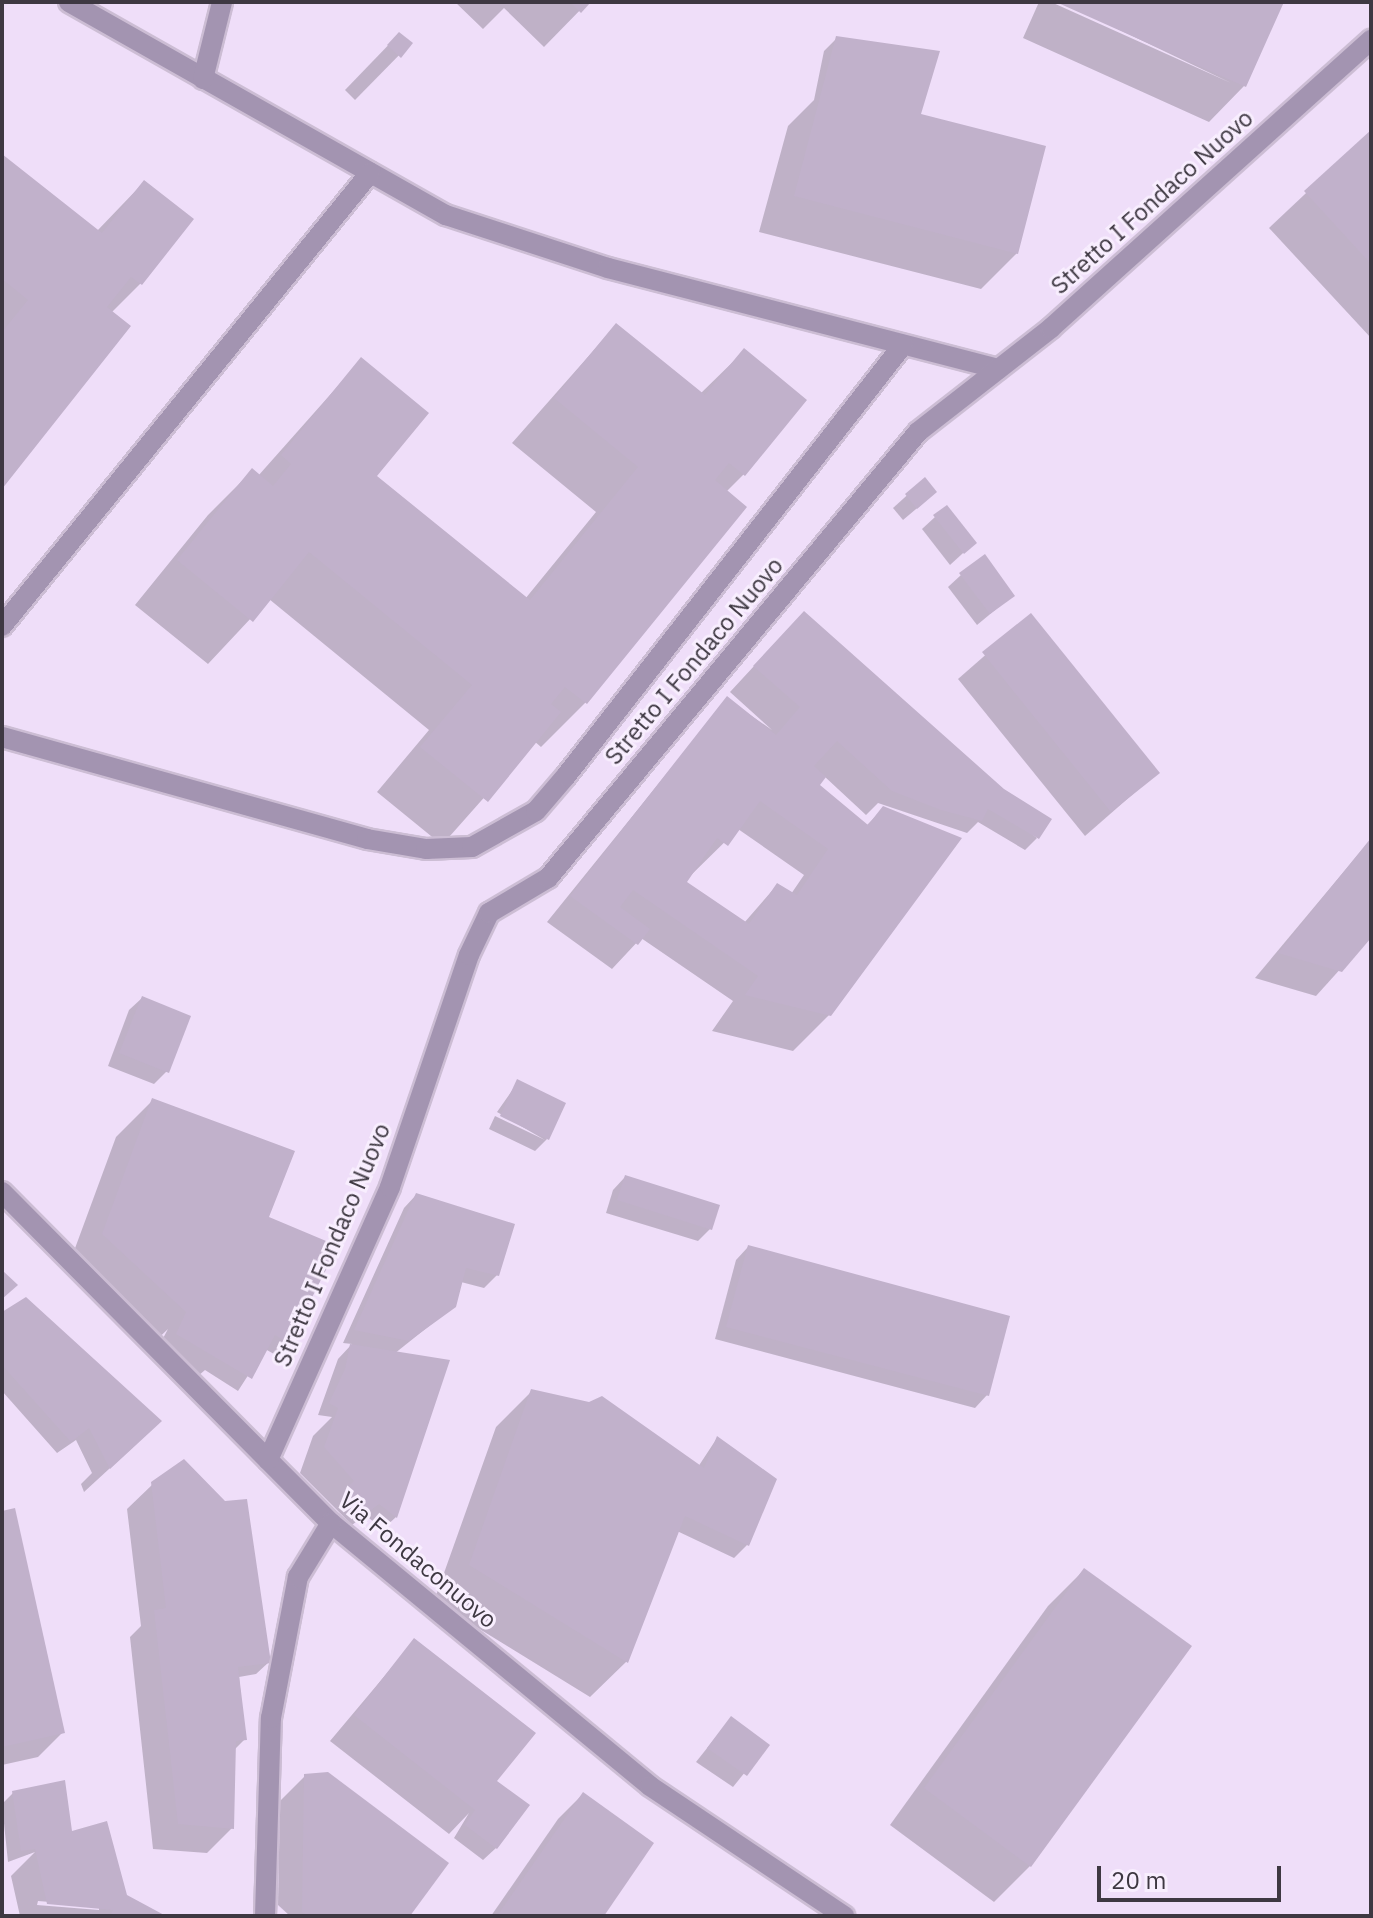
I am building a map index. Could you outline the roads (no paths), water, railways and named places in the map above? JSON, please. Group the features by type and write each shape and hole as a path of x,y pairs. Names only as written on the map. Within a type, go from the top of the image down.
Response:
{"street":[{"path":"69,2 446,215 522,241 998,369"},
{"path":"203,79 222,2"},
{"name":"Stretto I Fondaco Nuovo","path":"268,1460 390,1187 469,955 489,913 548,878 918,432 1051,328 1371,40"},
{"path":"2,626 370,173"},
{"path":"2,737 367,839 426,849 472,847 536,811 556,788 903,345"},
{"name":"Via Fondaconuovo","path":"2,1192 331,1523 650,1786 844,1916"},
{"path":"265,1916 271,1718 298,1577 331,1523"}]}
